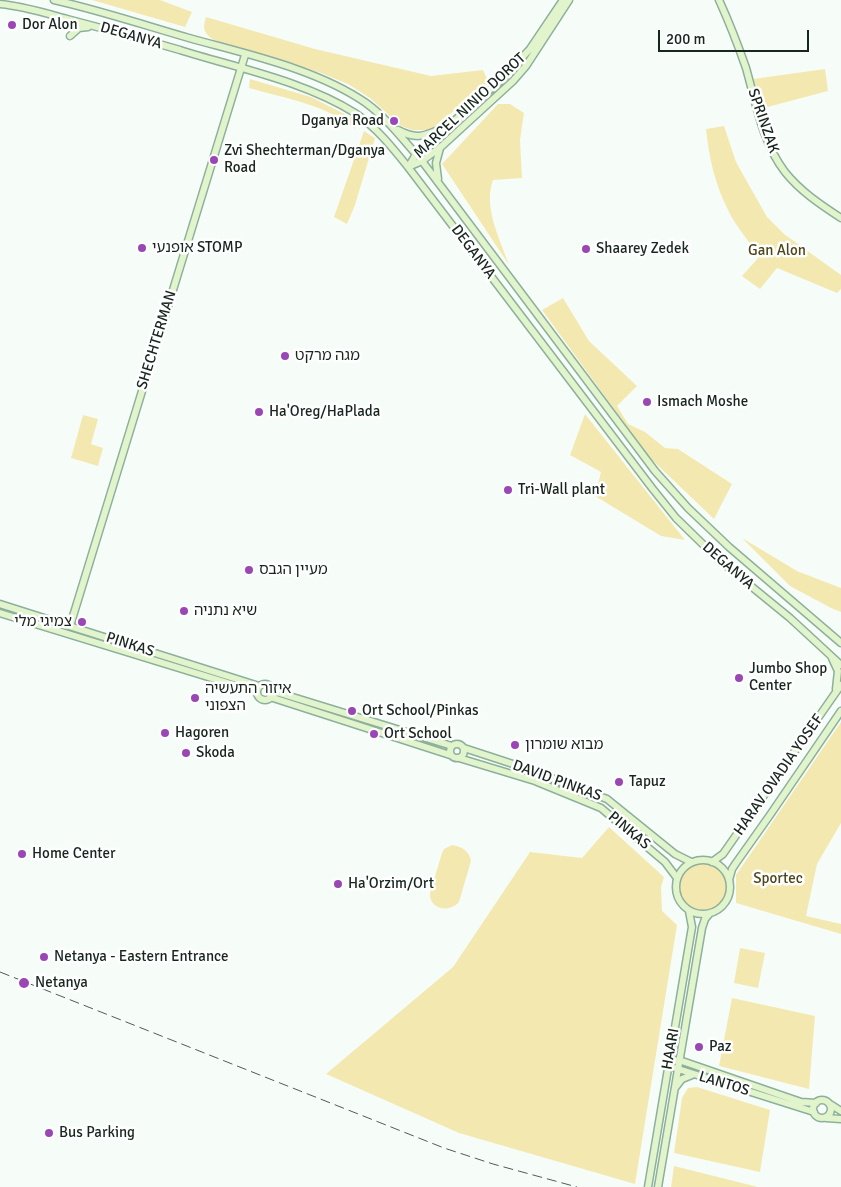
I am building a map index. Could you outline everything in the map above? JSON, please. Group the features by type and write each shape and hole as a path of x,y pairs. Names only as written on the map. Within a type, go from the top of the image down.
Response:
{"main road":[{"name":"DEGANYA","path":"54,0 288,67 346,90 367,104 394,128 422,160 655,471 688,508 729,547 841,643"},
{"name":"MARCEL NINIO DOROT","path":"408,167 416,154 500,81 530,49 563,0"},
{"name":"MARCEL NINIO DOROT","path":"408,167 442,146 526,66 569,0"},
{"name":"SPRINZAK","path":"720,0 734,34 758,113 774,155 798,187 841,218"},
{"name":"DEGANYA","path":"0,4 98,27 283,81 314,93 354,113 370,125 387,141 408,167 676,518 718,560 790,618 841,664"},
{"path":"70,36 79,28 98,27"},
{"name":"SHECHTERMAN","path":"70,626 245,55"},
{"path":"394,128 407,134 421,137 448,126"},
{"path":"438,183 435,171 442,146"},
{"name":"PINKAS","path":"0,604 258,689"},
{"name":"PINKAS","path":"0,613 258,689"},
{"path":"830,654 838,671 835,694"},
{"path":"272,694 268,685 263,684 258,689 259,698 263,700 272,694 452,746 458,743 464,748 463,755 459,758 454,758 450,755 272,694"},
{"name":"HARAV OVADIA YOSEF","path":"712,862 723,854 841,685"},
{"name":"HARAV OVADIA YOSEF","path":"729,880 732,869 841,711"},
{"path":"450,755 452,746"},
{"name":"DAVID PINKAS","path":"464,748 519,766 607,799 675,854 692,862"},
{"name":"PINKAS","path":"459,758 535,781 601,808 664,862 677,878"},
{"path":"704,860 712,862 723,869 729,880 730,888 726,901 721,907 710,913 701,914 689,910 678,898 676,890 677,878 682,870 692,862 704,860"},
{"name":"HAARI","path":"648,1187 692,927 689,910"},
{"name":"HAARI","path":"658,1187 702,928 705,919 710,913"},
{"path":"681,1046 688,1059 698,1067"},
{"path":"669,1062 679,1060"},
{"name":"LANTOS","path":"679,1060 801,1102 816,1103"},
{"name":"LANTOS","path":"669,1062 677,1069 814,1112"},
{"path":"674,1089 682,1078 694,1074"},
{"path":"841,1112 823,1100 816,1103 813,1107 814,1112 819,1118 841,1119"},
{"path":"825,1118 831,1112 830,1104"}],"green space":[{"path":"92,0 160,0 192,12 185,27"},
{"path":"206,17 315,49 431,76 483,70 489,83 430,130 412,130 401,126 370,98 348,84 321,73 214,40 205,30"},
{"path":"825,69 828,91 760,109 753,79"},
{"path":"250,79 311,97 358,121 355,129 332,114 318,108 249,88"},
{"path":"498,104 510,104 524,113 520,140 522,178 493,180 490,190 491,212 509,265 442,164"},
{"name":"Gan Alon","path":"724,126 736,162 767,217 784,234 841,275 841,289 837,293 777,268 760,289 742,276 759,257 729,212 713,171 706,129"},
{"path":"364,131 375,138 355,205 347,224 334,217"},
{"path":"563,298 589,341 637,386 617,406 628,424 645,432 665,448 678,449 732,484 714,519 649,457 542,310"},
{"path":"585,414 685,540 661,536 595,496 601,472 570,455"},
{"path":"83,415 98,419 91,444 103,448 98,466 71,458"},
{"path":"742,538 797,571 841,588 841,612 790,586"},
{"name":"Sportec","path":"841,722 841,823 817,864 806,916 841,924 841,934 736,903 736,875"},
{"path":"609,827 664,877 661,887 662,911 677,925 635,1184 459,1133 326,1074 453,967 530,852 582,858"},
{"path":"452,845 459,847 469,854 471,861 459,902 451,908 441,908 433,903 430,893 442,853 444,849"},
{"path":"698,863 708,863 720,870 727,882 727,892 720,904 708,911 698,911 690,907 683,900 679,892 679,882 683,874 690,867"},
{"path":"740,948 765,953 758,988 734,983"},
{"path":"732,998 815,1016 809,1089 719,1066"},
{"path":"697,1087 770,1110 760,1172 674,1153 682,1098 688,1088"},
{"path":"674,1166 758,1187 671,1187"}],"railway":[{"path":"0,972 444,1148 493,1164 577,1187"}],"place":[{"name":"Dor Alon","path":"12,25"},
{"name":"Dganya Road","path":"394,121"},
{"name":"Zvi Shechterman/Dganya Road","path":"214,160"},
{"name":"אופנעי STOMP","path":"142,248"},
{"name":"Shaarey Zedek","path":"586,249"},
{"name":"מגה מרקט","path":"285,356"},
{"name":"Ismach Moshe","path":"647,402"},
{"name":"Ha'Oreg/HaPlada","path":"259,412"},
{"name":"Tri-Wall plant","path":"508,490"},
{"name":"מעיין הגבס","path":"249,570"},
{"name":"שיא נתניה","path":"184,611"},
{"name":"צמיגי מלי","path":"82,622"},
{"name":"Jumbo Shop Center","path":"739,678"},
{"name":"איזור התעשיה הצפוני","path":"195,698"},
{"name":"Ort School/Pinkas","path":"352,711"},
{"name":"Hagoren","path":"165,733"},
{"name":"Ort School","path":"374,734"},
{"name":"מבוא שומרון","path":"515,745"},
{"name":"Skoda","path":"186,753"},
{"name":"Tapuz","path":"619,782"},
{"name":"Home Center","path":"22,854"},
{"name":"Ha'Orzim/Ort","path":"338,884"},
{"name":"Netanya - Eastern Entrance","path":"44,957"},
{"name":"Netanya","path":"24,983"},
{"name":"Paz","path":"699,1047"},
{"name":"Bus Parking","path":"49,1133"}]}
